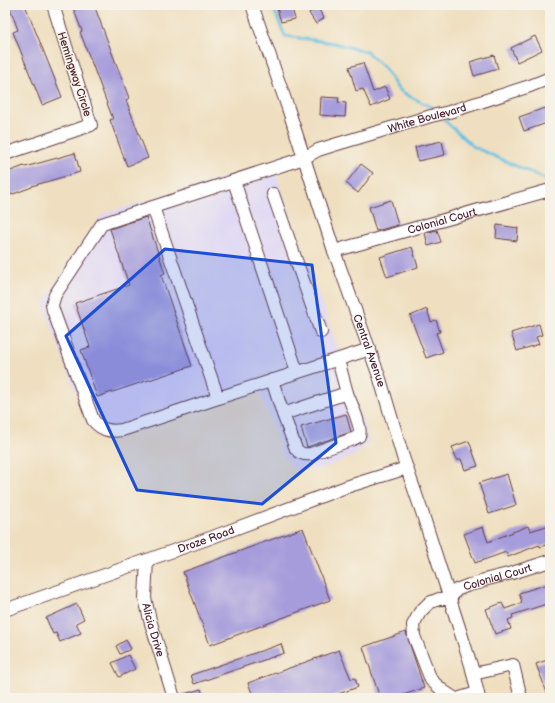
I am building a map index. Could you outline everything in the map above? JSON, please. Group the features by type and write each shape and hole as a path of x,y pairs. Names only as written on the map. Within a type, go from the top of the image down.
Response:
{"street":[{"name":"Hemingway Circle","path":"5,154 92,125 53,5"},
{"name":"Central Avenue","path":"252,5 288,108 334,251 380,379 403,456 450,599 478,695"},
{"name":"White Boulevard","path":"370,349 122,430 114,431 101,428 93,420 52,305 55,295 102,224 304,158 318,150 449,112 530,86 550,78"},
{"path":"234,181 297,372"},
{"name":"Colonial Court","path":"334,251 550,190"},
{"path":"273,194 321,332"},
{"path":"153,207 218,398"},
{"path":"272,380 296,449 305,455 311,454 358,437 360,434 359,426 347,393 338,360"},
{"path":"283,414 347,393"},
{"name":"Droze Road","path":"5,610 210,538 346,487 407,468"},
{"name":"Alicia Drive","path":"147,560 145,598 150,620 174,698"},
{"name":"Colonial Court","path":"450,599 456,590 469,585 480,583 484,580 550,561"},
{"path":"450,599 439,599 429,603 420,612 413,624 414,636 431,680 454,698"},
{"path":"473,674 513,665 521,698"},
{"path":"460,698 478,695"}],"highlighted area":[{"path":"165,249 312,265 336,443 262,504 137,490 66,336"}],"shaded area":[{"path":"272,163 357,403 369,442 357,454 321,469 295,470 283,455 259,390 111,439 98,436 89,427 43,304 103,214"}],"building":[{"path":"9,5 25,5 62,97 42,105 13,32 18,30"},
{"path":"72,5 94,5 129,98 126,100 148,158 127,166 110,120 113,119 80,32 82,31"},
{"path":"276,5 291,5 295,19 281,22"},
{"path":"317,7 324,18 316,24 309,13"},
{"path":"535,36 542,50 517,62 511,48"},
{"path":"494,55 498,69 474,76 470,62"},
{"path":"363,63 373,92 385,87 390,99 371,107 363,89 356,91 349,67"},
{"path":"321,97 339,98 338,102 346,103 345,117 320,115"},
{"path":"545,108 550,122 524,131 519,117"},
{"path":"442,141 445,155 418,161 415,147"},
{"path":"75,153 80,172 32,186 5,197 5,173 24,166 25,167"},
{"path":"361,164 373,173 358,193 346,183"},
{"path":"391,200 398,225 376,231 369,207"},
{"path":"146,217 165,273 161,275 192,366 97,397 81,350 90,347 75,303 129,285 110,229"},
{"path":"497,225 518,228 517,241 496,238"},
{"path":"437,230 441,242 428,246 425,233"},
{"path":"412,247 418,267 387,277 380,257"},
{"path":"427,309 431,322 436,320 440,332 436,333 443,352 426,358 410,316"},
{"path":"539,324 542,335 536,337 539,344 517,351 511,333"},
{"path":"346,414 351,432 307,447 301,427"},
{"path":"469,441 478,466 465,470 461,459 457,460 452,447"},
{"path":"507,474 516,505 489,514 479,483"},
{"path":"550,525 550,544 540,547 539,545 508,557 506,552 475,563 464,534 483,527 488,542 528,526 530,531"},
{"path":"303,528 330,600 210,645 183,572"},
{"path":"548,584 550,603 512,615 513,618 508,620 511,629 495,634 486,609 502,603 505,609 522,603 519,593"},
{"path":"77,604 84,619 76,623 81,633 60,642 56,633 53,634 46,618"},
{"path":"406,632 424,688 394,698 380,698 363,647"},
{"path":"126,640 131,649 120,654 116,646"},
{"path":"281,644 284,653 194,684 191,675"},
{"path":"339,650 351,679 355,678 358,687 327,698 254,698 248,683"},
{"path":"128,655 135,669 119,677 112,663"},
{"path":"550,659 550,698 549,698 536,664"},
{"path":"201,689 204,698 181,698 181,695"}],"waterway":[{"path":"272,5 285,36 334,43 367,52 385,69 398,89 431,107"},
{"path":"445,121 474,147 543,178 550,183"}]}
